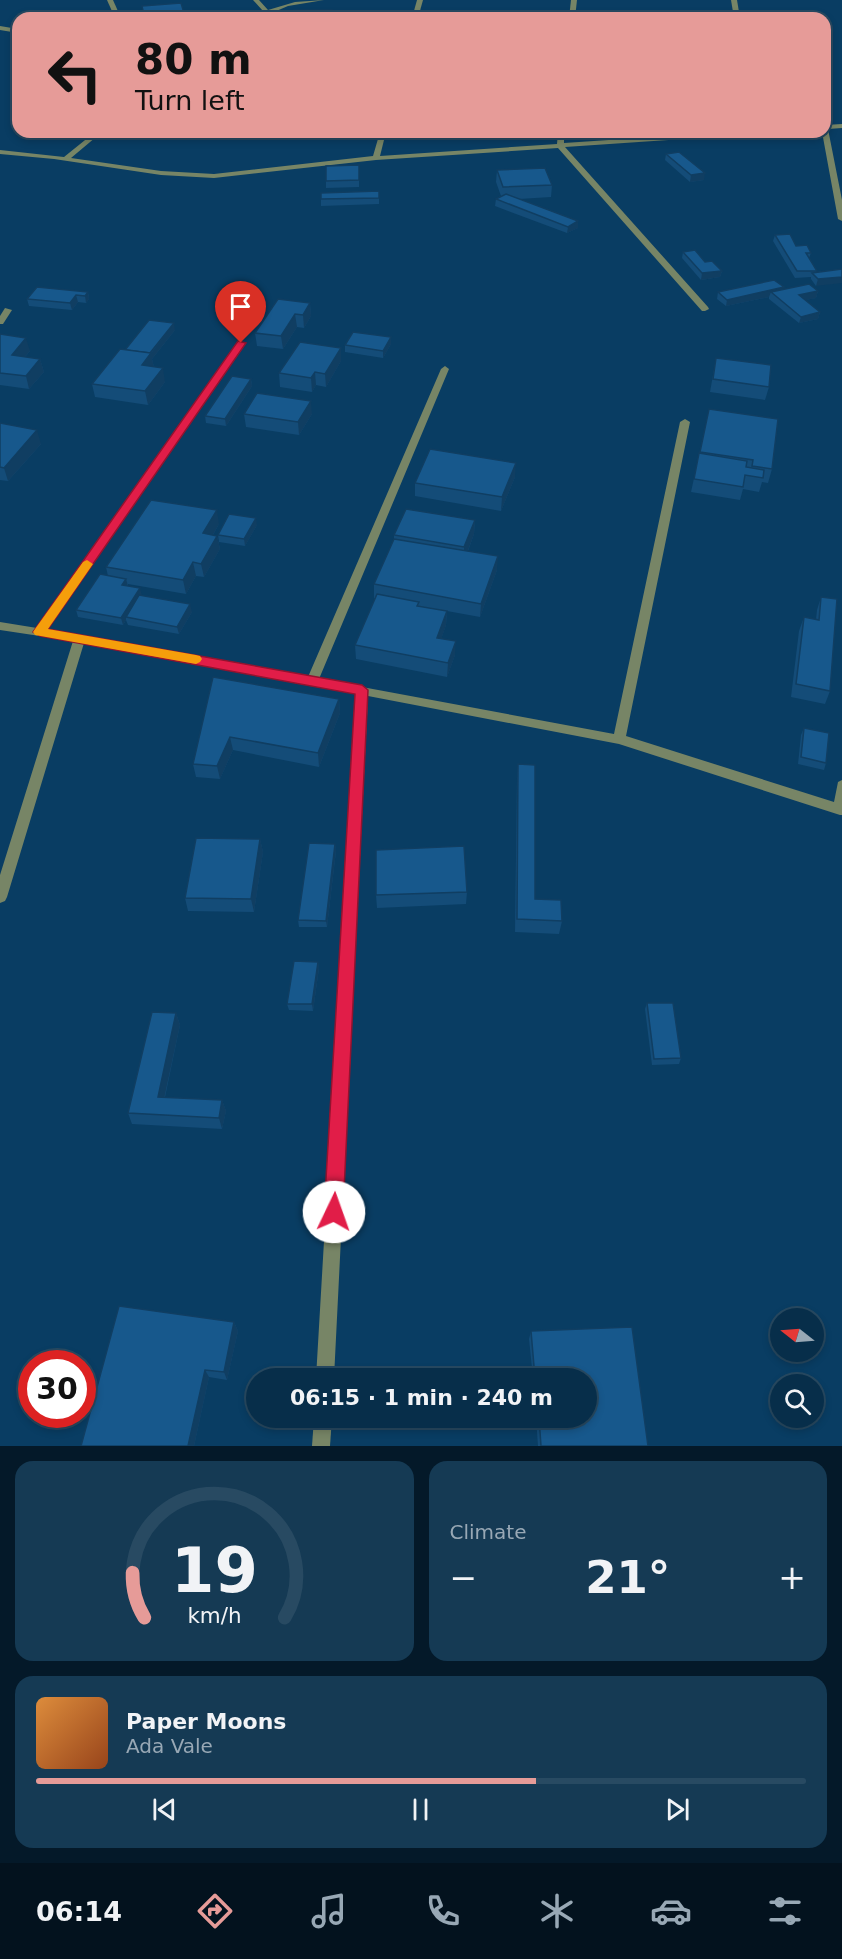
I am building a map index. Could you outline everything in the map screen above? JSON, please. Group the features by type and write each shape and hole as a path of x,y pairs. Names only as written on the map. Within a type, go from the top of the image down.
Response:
{"street":[{"path":"256,0 266,11 297,2 321,0"},
{"path":"67,158 92,138"},
{"path":"376,158 381,138"},
{"path":"561,138 560,146 705,309"},
{"path":"0,152 67,158 191,176 214,176 376,158 671,138"},
{"path":"827,138 842,219"},
{"path":"0,322 8,310"},
{"path":"40,632 241,343"},
{"path":"312,681 445,369"},
{"path":"620,739 685,422"},
{"path":"0,626 80,638 620,739 841,810 842,785"},
{"path":"0,897 80,638"},
{"path":"326,1368 362,690"},
{"path":"321,1446 322,1428"}],"building":[{"path":"181,3 184,12 143,12 142,6"},
{"path":"294,10 332,10 332,12 294,12"},
{"path":"679,152 705,173 691,175 666,154"},
{"path":"359,165 359,180 326,181 326,166"},
{"path":"545,168 552,185 503,187 497,170"},
{"path":"379,191 379,198 321,199 321,193"},
{"path":"506,194 578,221 568,227 496,199"},
{"path":"790,234 796,246 807,245 811,253 806,253 817,271 797,271 775,235"},
{"path":"695,250 705,262 712,261 722,271 702,273 683,252"},
{"path":"842,269 842,277 818,279 812,273"},
{"path":"774,280 784,287 727,300 718,292"},
{"path":"809,284 818,291 799,295 820,312 801,317 771,292"},
{"path":"37,287 88,292 85,296 76,295 70,303 27,299"},
{"path":"278,299 310,303 303,315 295,314 281,336 255,333"},
{"path":"149,320 174,323 150,353 125,350"},
{"path":"353,332 391,337 383,351 345,345"},
{"path":"0,334 26,338 12,355 40,359 26,376 0,373"},
{"path":"300,342 341,348 325,374 315,372 311,378 279,373"},
{"path":"120,349 151,353 142,365 163,368 145,391 92,384"},
{"path":"716,358 771,365 769,387 713,379"},
{"path":"232,376 251,379 225,419 205,416"},
{"path":"257,393 311,401 298,422 244,414"},
{"path":"709,409 778,419 772,469 752,466 753,460 700,452"},
{"path":"0,423 37,430 4,468 0,467"},
{"path":"430,449 516,463 502,497 415,483"},
{"path":"699,453 747,461 746,467 764,470 763,478 745,475 743,487 694,479"},
{"path":"151,500 217,510 203,533 217,536 201,564 193,562 183,580 106,567"},
{"path":"406,509 475,520 464,547 394,535"},
{"path":"229,514 256,518 244,539 218,535"},
{"path":"394,539 498,556 481,604 374,584"},
{"path":"100,574 126,579 122,585 140,588 121,618 76,610"},
{"path":"377,594 419,602 417,606 447,611 437,638 456,641 448,663 355,645"},
{"path":"139,595 190,604 177,627 126,617"},
{"path":"821,597 837,599 830,691 796,684 804,617 819,620"},
{"path":"213,677 339,699 318,753 230,737 217,766 193,764"},
{"path":"804,728 829,733 826,763 801,757"},
{"path":"518,764 535,765 535,899 561,900 562,921 517,919"},
{"path":"196,838 260,839 251,899 185,898"},
{"path":"309,843 335,844 326,921 298,920"},
{"path":"464,846 467,892 376,895 376,850"},
{"path":"294,961 318,962 312,1004 287,1004"},
{"path":"647,1003 673,1003 681,1058 654,1059"},
{"path":"152,1012 176,1013 158,1097 222,1100 219,1118 128,1113"},
{"path":"119,1306 234,1322 224,1372 205,1370 188,1446 81,1446 86,1428 96,1428 96,1391"},
{"path":"632,1327 648,1446 541,1446 540,1428 597,1428 597,1368 534,1368 531,1331"}],"slow traffic":[{"path":"87,564 40,632 196,659"}],"route":[{"path":"241,343 40,632 362,690 334,1212"}]}
